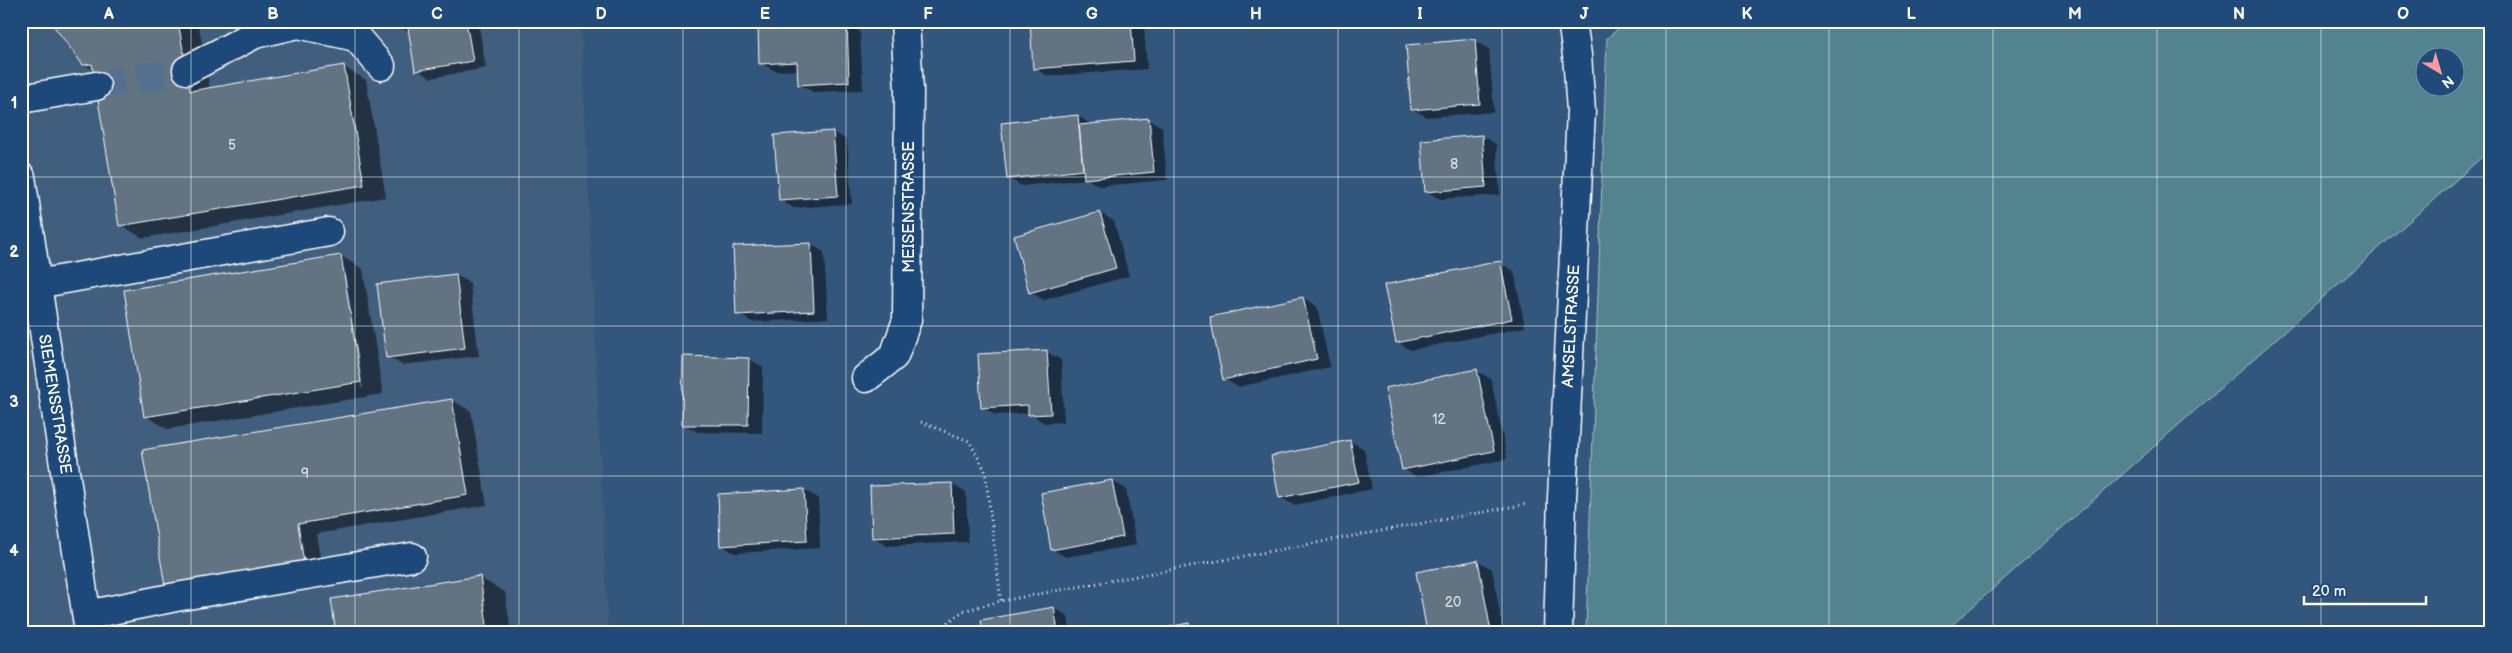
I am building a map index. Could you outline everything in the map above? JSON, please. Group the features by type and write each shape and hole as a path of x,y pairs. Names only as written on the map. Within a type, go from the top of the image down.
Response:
{"street":[{"name":"MEISENSTRASSE","path":"866,378 894,356 907,320 909,90 906,21"},
{"name":"AMSELSTRASSE","path":"1558,632 1562,498 1581,111 1578,55 1572,21"},
{"path":"186,70 256,34 298,24 356,37 381,66"},
{"path":"21,99 96,86"},
{"name":"SIEMENSSTRASSE","path":"21,177 88,623"},
{"path":"38,284 329,232"},
{"path":"88,623 176,597 412,558"}],"path":[{"path":"921,422 969,441 985,470 1001,601"},
{"path":"936,632 963,612 1001,601 1562,498"}],"shaded area":[{"path":"21,21 581,21 608,632 21,632"}],"green space":[{"path":"1628,21 2491,21 2491,149 1944,632 1586,632 1607,38"}],"building":[{"path":"50,21 178,21 190,91 344,65 364,185 119,226 92,64 83,65"},
{"path":"390,21 466,21 473,61 415,71 407,22 390,24"},
{"path":"847,21 849,82 798,85 797,62 759,64 758,25"},
{"path":"1030,21 1131,21 1134,61 1033,69"},
{"path":"1475,39 1480,104 1411,110 1406,45"},
{"path":"1078,115 1083,170 1007,179 1001,123"},
{"path":"1149,118 1154,172 1084,179 1079,125"},
{"path":"833,131 838,196 779,200 774,135"},
{"path":"1482,135 1486,187 1425,192 1421,140"},
{"path":"1100,212 1116,268 1029,293 1014,236"},
{"path":"811,243 814,311 736,315 733,246"},
{"path":"341,255 361,382 144,417 124,290"},
{"path":"1500,261 1512,319 1396,343 1384,285"},
{"path":"456,274 465,348 386,358 377,284"},
{"path":"1303,297 1317,359 1223,380 1210,317"},
{"path":"1047,350 1051,414 1028,415 1028,405 981,408 978,354"},
{"path":"683,356 749,358 748,425 682,425"},
{"path":"1477,369 1494,451 1402,470 1385,388"},
{"path":"452,399 468,495 298,524 304,563 165,586 142,450"},
{"path":"1350,440 1359,482 1279,498 1271,456"},
{"path":"1112,480 1123,537 1051,550 1041,493"},
{"path":"952,483 954,534 872,538 870,486"},
{"path":"804,489 807,541 720,546 718,494"},
{"path":"1478,560 1491,632 1427,632 1416,572"},
{"path":"480,576 488,632 306,632 335,627 331,599"},
{"path":"1054,607 1058,632 983,632 981,620"},
{"path":"1189,623 1191,632 1144,632"}],"tunnel":[{"path":"96,86 187,70"}]}
